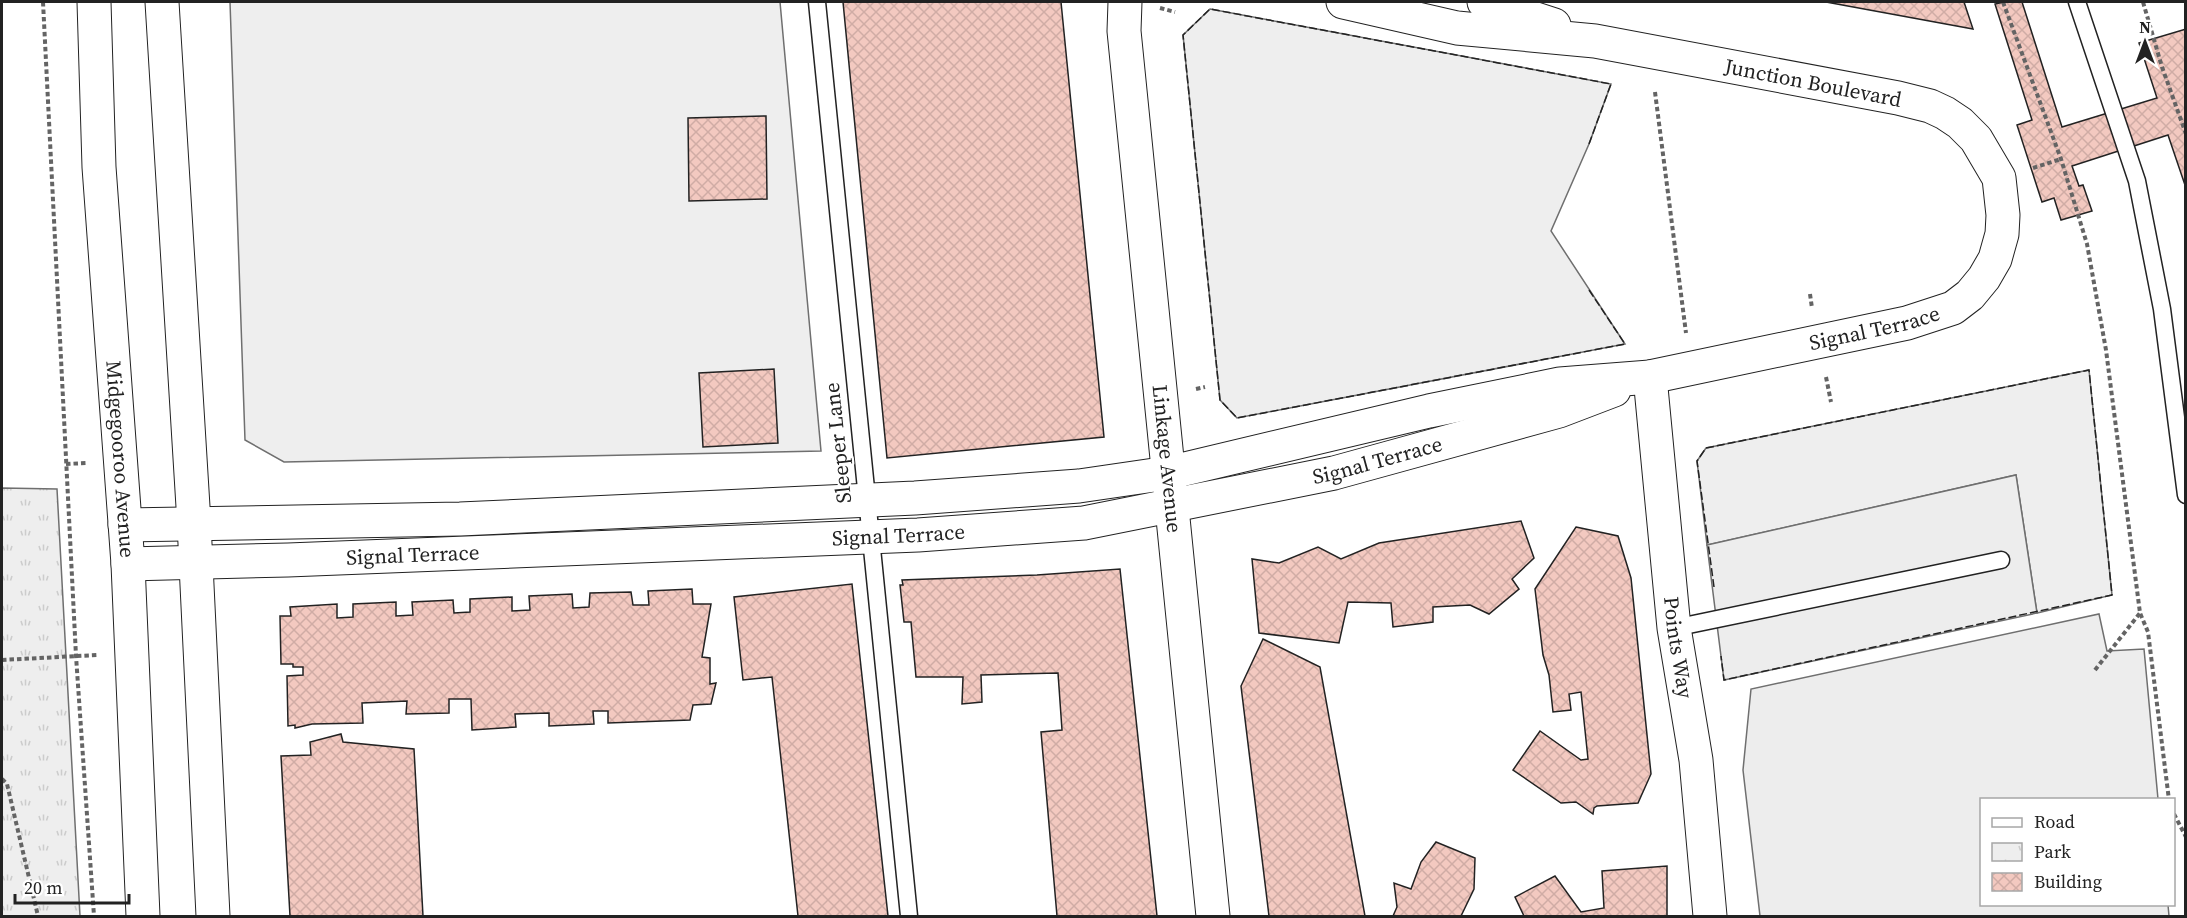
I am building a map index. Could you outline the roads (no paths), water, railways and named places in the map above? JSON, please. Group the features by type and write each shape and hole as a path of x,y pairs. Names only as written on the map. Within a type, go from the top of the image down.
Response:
{"street":[{"name":"Midgegooroo Avenue","path":"94,2 99,168 128,564 143,916"},
{"path":"162,2 194,523 213,916"},
{"name":"Junction Boulevard","path":"1343,2 1379,6 1457,28 1594,41 1930,106 1960,123 1976,139 1999,178"},
{"name":"Junction Boulevard","path":"1484,2 1515,11 1594,41"},
{"name":"Linkage Avenue","path":"1141,4 1124,31 1213,916"},
{"name":"Signal Terrace","path":"125,525 460,519 866,500 1041,490 1100,484 1168,473 1429,411 1560,384 1650,377 1907,323 1953,308 1970,295 1984,278 1995,259 2002,234 2003,215 1999,178"},
{"name":"Signal Terrace","path":"128,564 288,560 870,537 1051,527 1084,523 1334,473 1559,411 1650,377"},
{"name":"Points Way","path":"1650,377 1674,628 1696,760 1710,916"}],"lane":[{"name":"Sleeper Lane","path":"817,2 909,916"},
{"path":"2077,2 2137,181 2162,309 2186,495"},
{"path":"1674,628 2001,560"}]}
